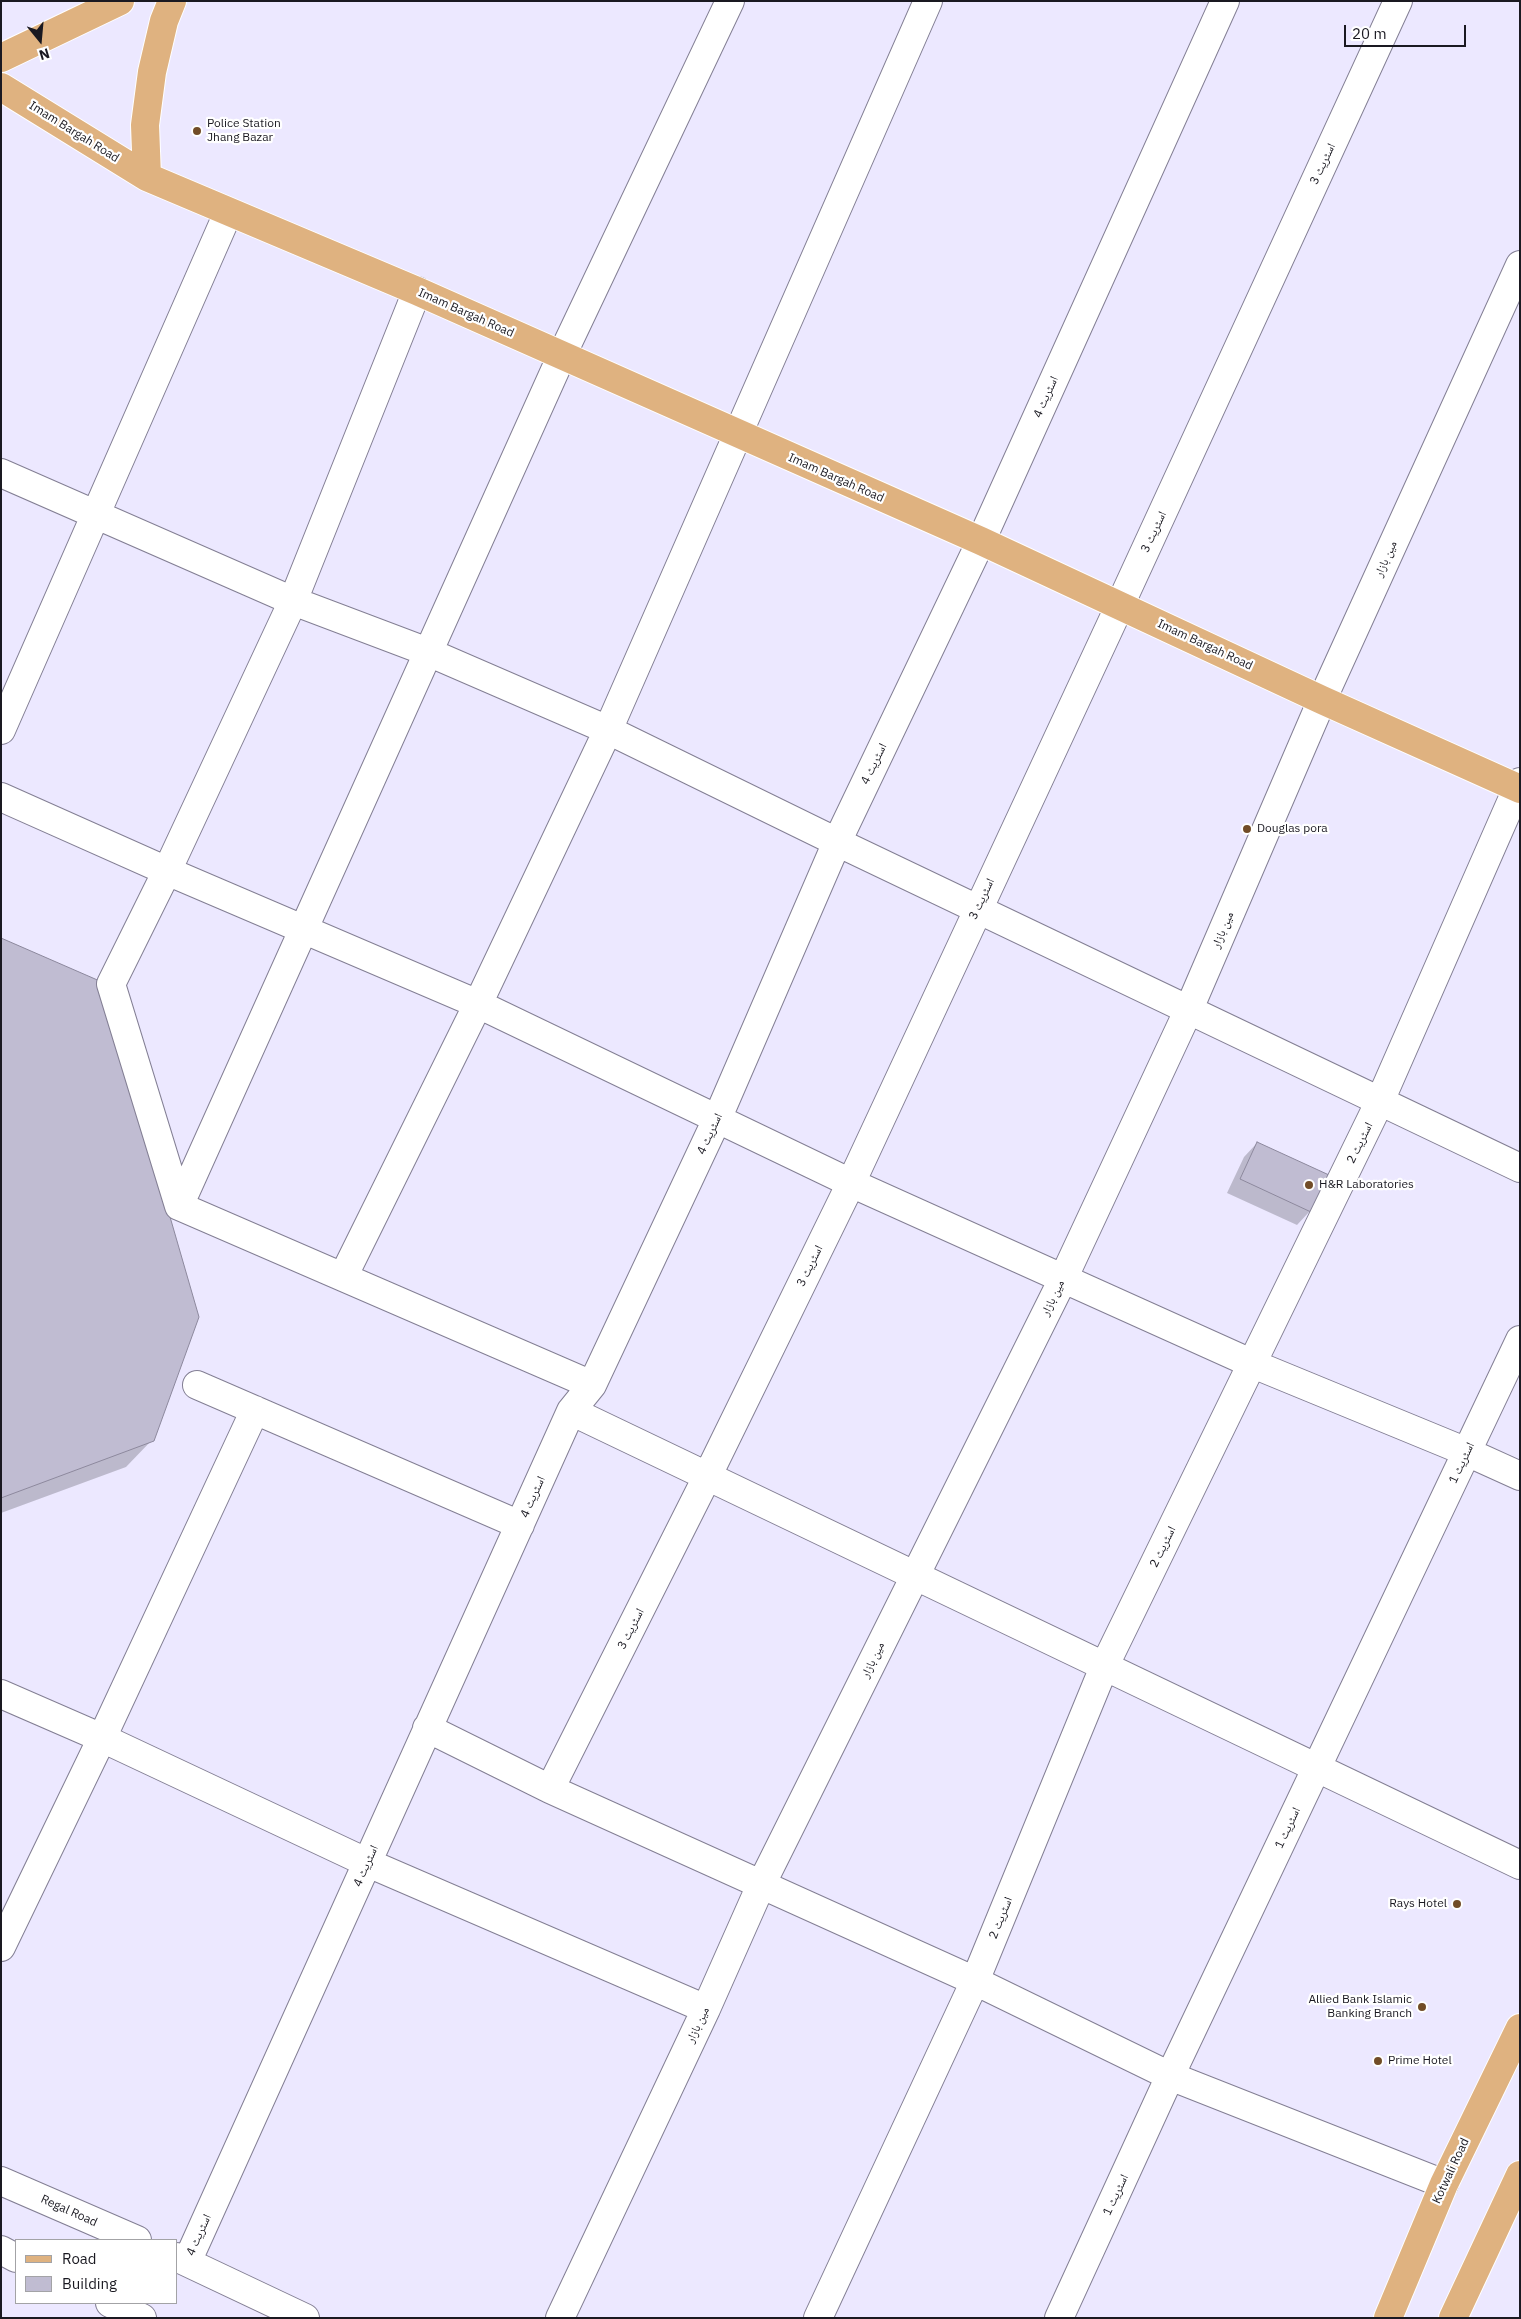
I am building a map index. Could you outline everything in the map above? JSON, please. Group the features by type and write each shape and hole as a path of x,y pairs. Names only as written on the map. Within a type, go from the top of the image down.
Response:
{"main road":[{"path":"1,58 120,1"},
{"path":"147,178 145,125 152,72 164,21 172,1"},
{"name":"Imam Bargah Road","path":"1,86 147,178 417,291 562,355 738,435 981,541 1322,700 1519,786"},
{"name":"Kotwali Road","path":"1388,2318 1444,2184 1520,2028"},
{"path":"1453,2318 1520,2175"}],"street":[{"path":"179,1206 562,355 730,1"},
{"path":"343,1277 478,1004 608,730 928,1"},
{"name":"اسٹریٹ 4","path":"182,2260 368,1863 571,1411 592,1385 718,1117 837,842 981,541 1225,1"},
{"name":"اسٹریٹ 3","path":"550,1789 708,1477 850,1183 1120,605 1398,1"},
{"path":"1,730 228,213"},
{"name":"مین بازار","path":"560,2318 706,2008 761,1885 1063,1279 1189,1009 1322,700 1520,265"},
{"path":"417,291 293,601 167,871 111,984 179,1206 592,1385"},
{"path":"1,473 293,601 428,652 608,730 837,842 1520,1168"},
{"name":"اسٹریٹ 2","path":"818,2318 975,1981 1104,1667 1380,1101 1519,786"},
{"path":"1,797 167,871 478,1004 718,1117 850,1183 1253,1364 1467,1452 1520,1476"},
{"name":"اسٹریٹ 1","path":"1059,2318 1170,2076 1520,1340"},
{"path":"197,1384 520,1526"},
{"path":"1,1947 102,1738 255,1410"},
{"path":"571,1411 914,1577 1520,1865"},
{"path":"1,1694 102,1738 368,1863 706,2008"},
{"path":"427,1728 550,1789 975,1981 1170,2076 1444,2184"},
{"name":"Regal Road","path":"1,2181 135,2239"},
{"path":"1,2250 15,2257"},
{"path":"182,2260 305,2318"},
{"path":"112,2304 142,2318"}],"building":[{"path":"1,938 102,982 199,1317 154,1441 1,1498"},
{"path":"1257,1142 1329,1175 1311,1212 1240,1179"}],"place":[{"name":"Police Station Jhang Bazar","path":"197,131"},
{"name":"Douglas pora","path":"1247,829"},
{"name":"H&R Laboratories","path":"1309,1185"},
{"name":"Rays Hotel","path":"1457,1904"},
{"name":"Allied Bank Islamic Banking Branch","path":"1422,2007"},
{"name":"Prime Hotel","path":"1378,2061"}]}
